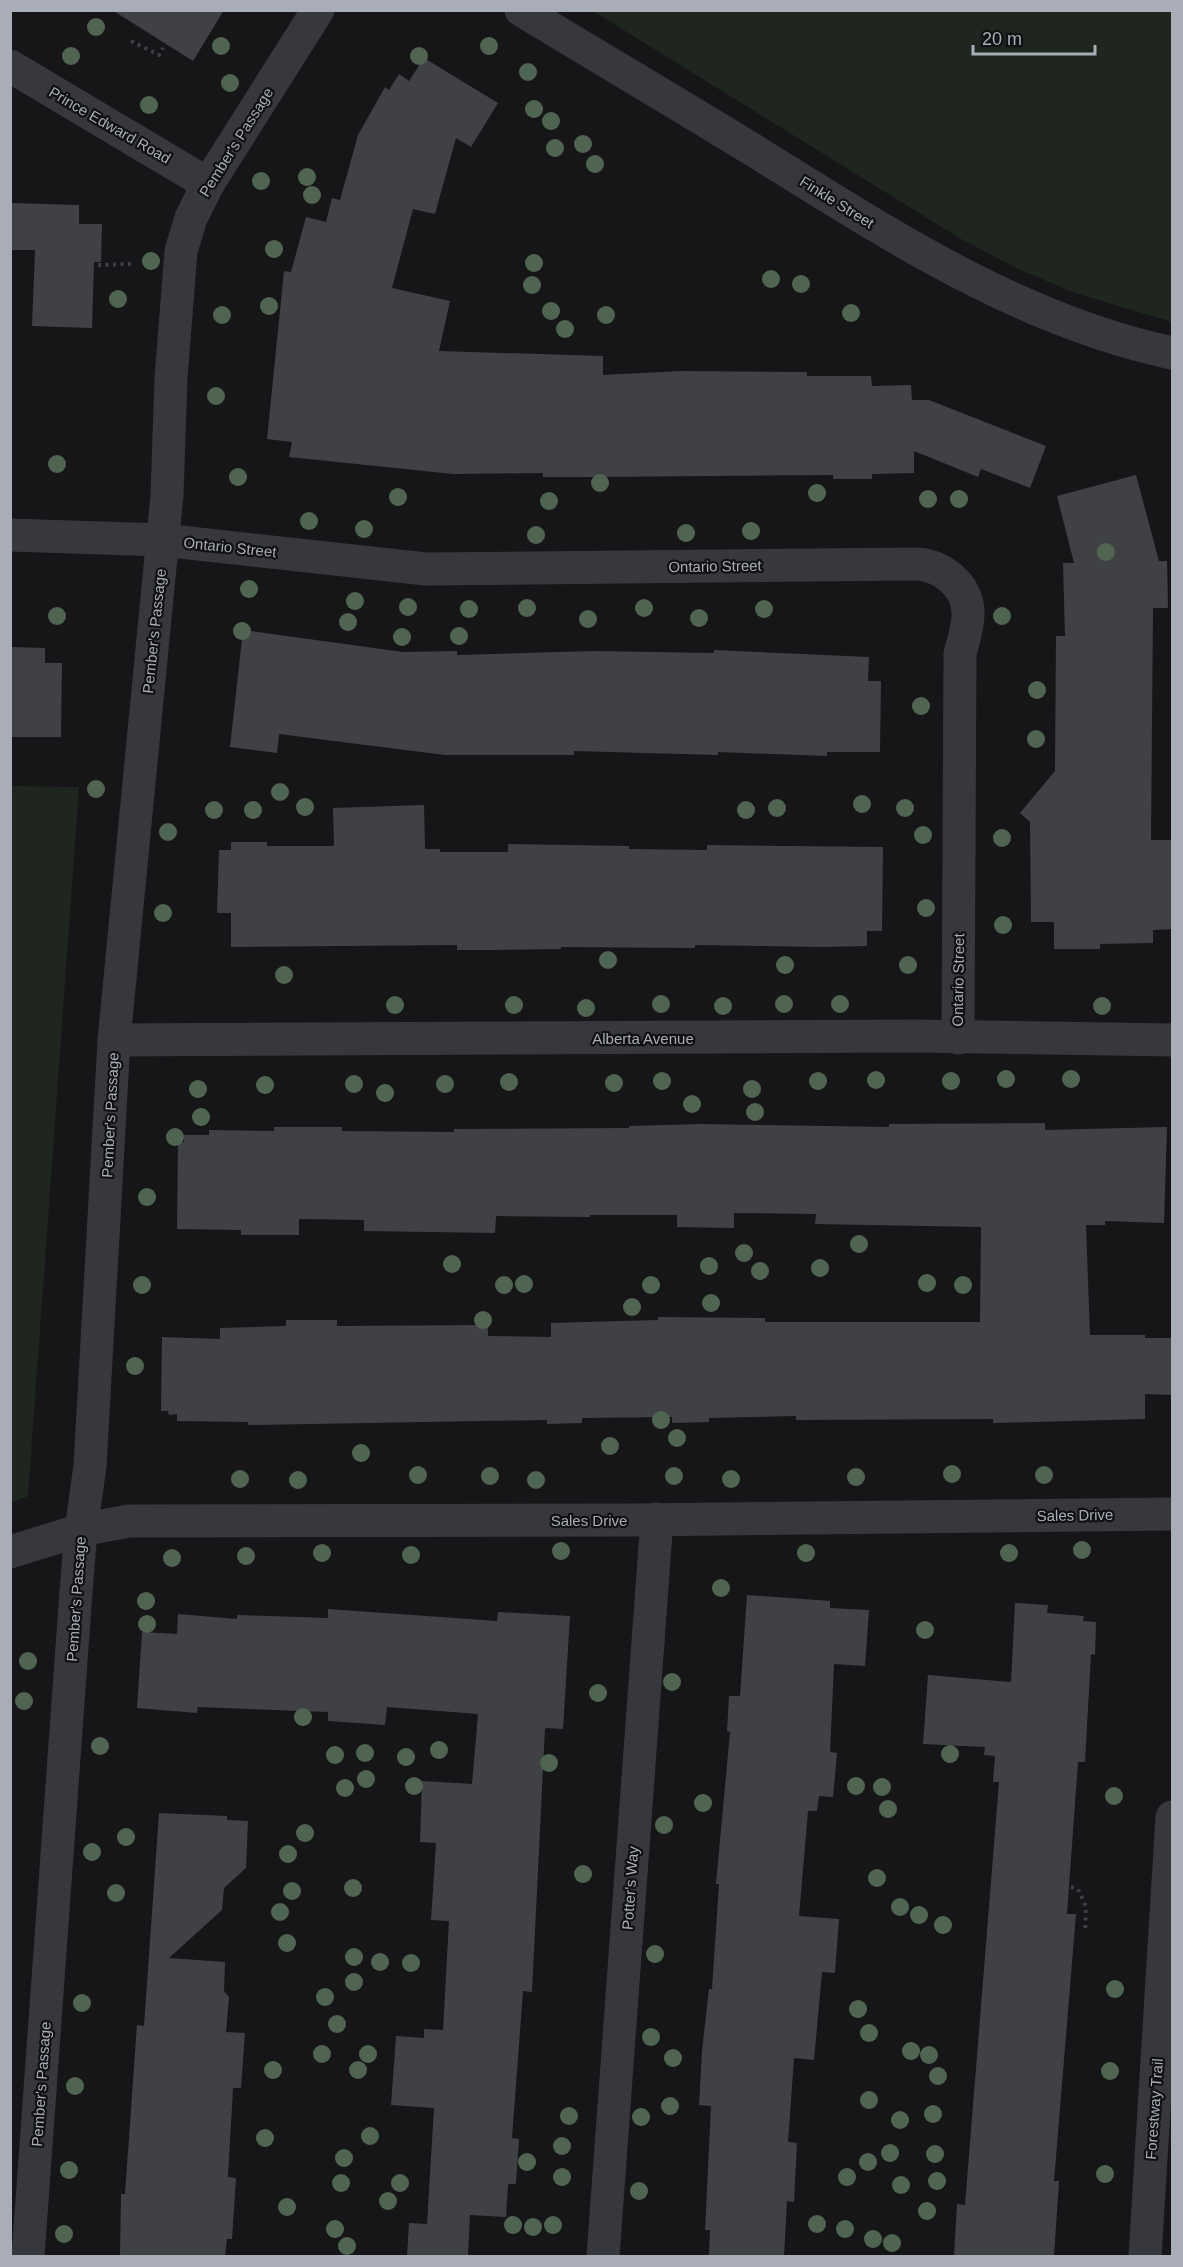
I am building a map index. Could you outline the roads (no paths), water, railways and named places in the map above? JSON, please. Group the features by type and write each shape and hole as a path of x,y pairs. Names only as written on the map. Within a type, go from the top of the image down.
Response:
{"street":[{"name":"Pember's Passage","path":"28,2256 81,1530 90,1466 114,1040 167,495 171,378 181,251 191,218 208,184 318,10"},
{"name":"Finkle Street","path":"521,10 936,261 1058,318 1136,344 1173,352"},
{"name":"Prince Edward Road","path":"10,66 208,184"},
{"name":"Ontario Street","path":"10,534 162,540 426,569 914,564 940,570 957,584 965,597 968,612 960,666 958,1038"},
{"name":"Alberta Avenue","path":"114,1040 915,1036 1173,1040"},
{"name":"Sales Drive","path":"10,1552 81,1530 129,1521 657,1520 1173,1514"},
{"name":"Potter's Way","path":"603,2256 657,1520"},
{"name":"Forestway Trail","path":"1145,2256 1173,1817"}]}
